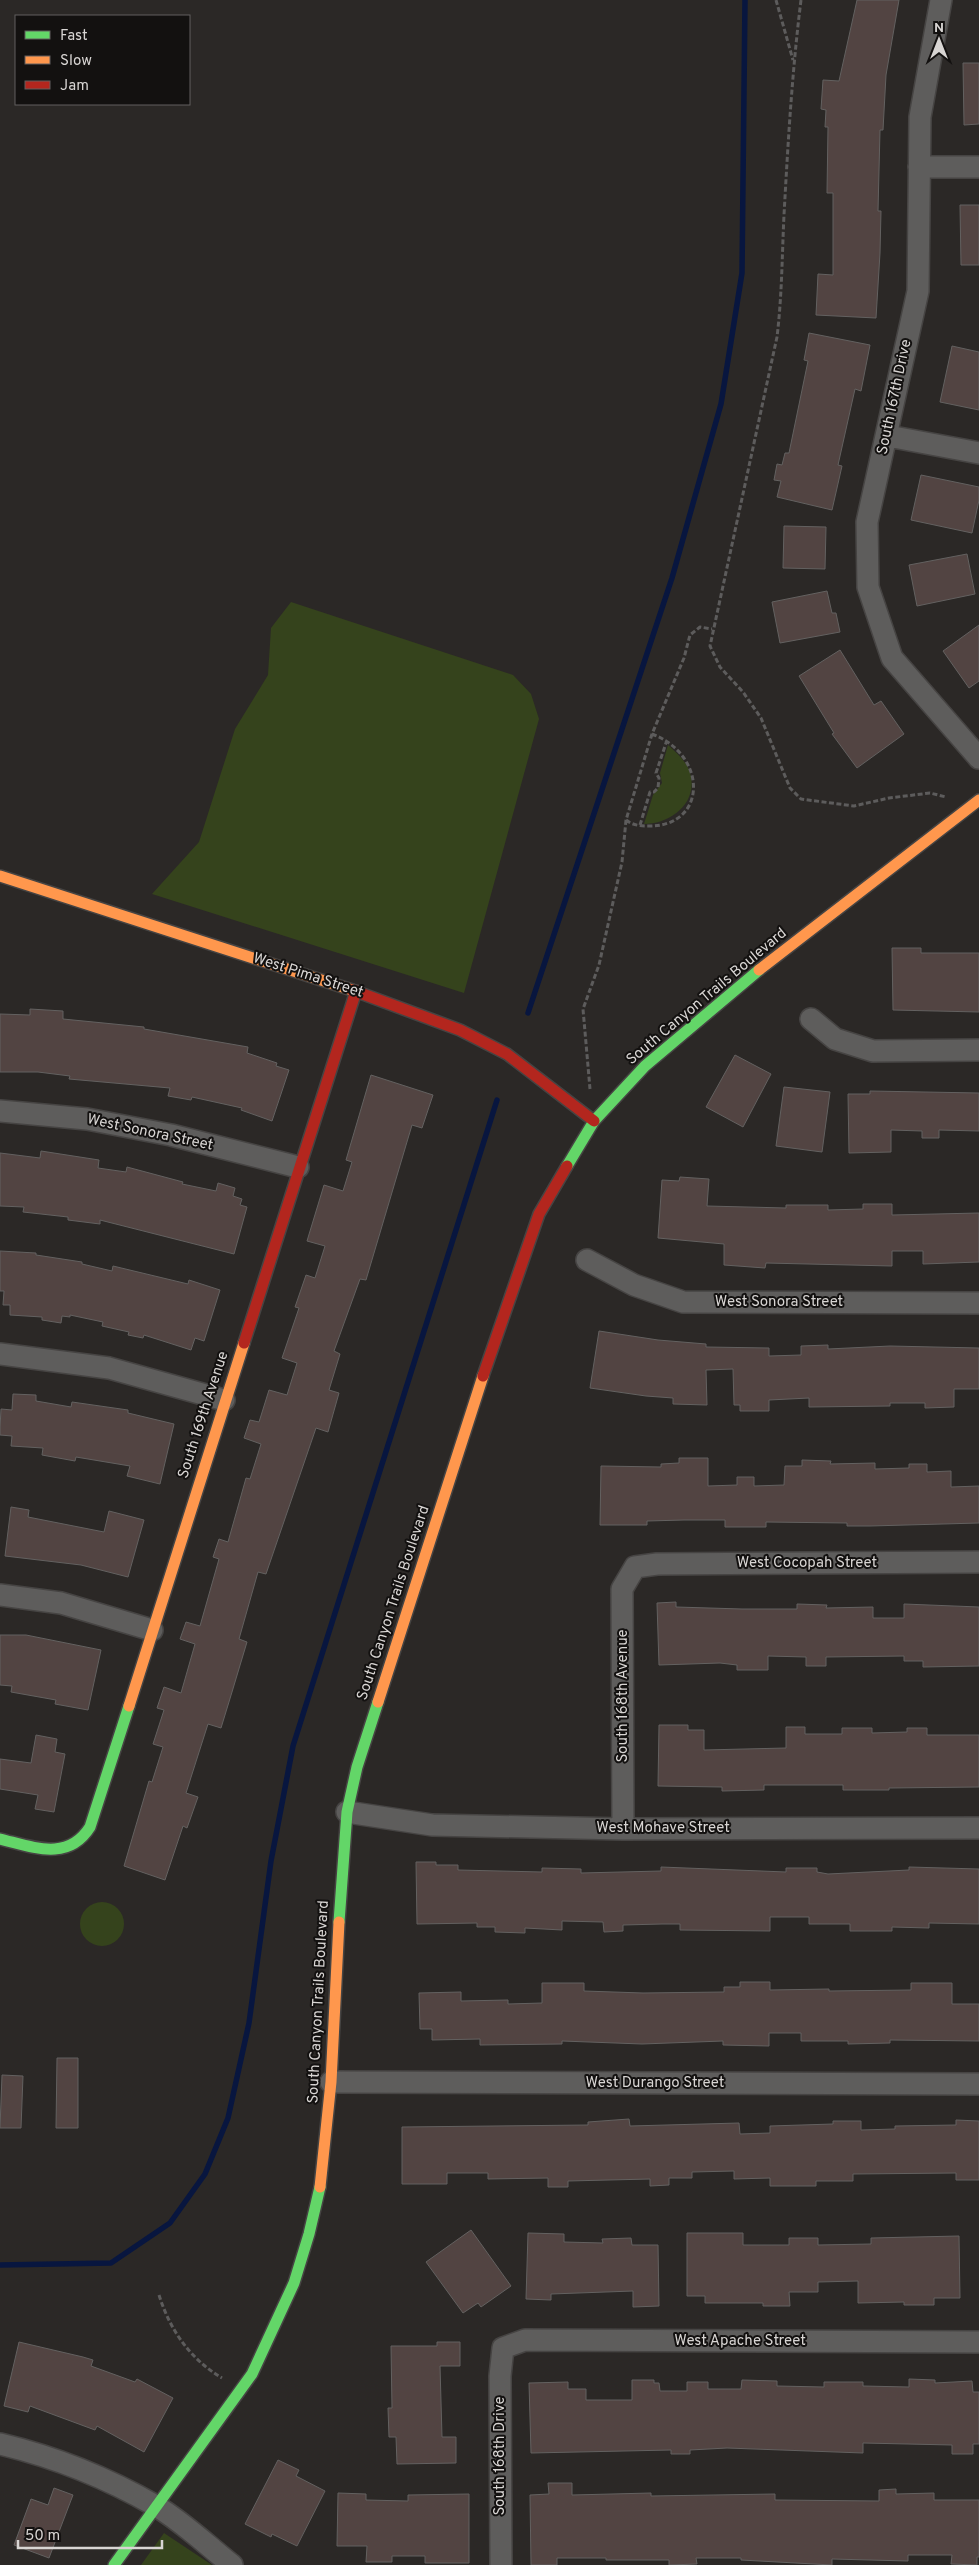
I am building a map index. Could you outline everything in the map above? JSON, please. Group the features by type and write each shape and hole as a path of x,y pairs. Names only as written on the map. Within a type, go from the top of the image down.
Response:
{"street":[{"name":"South 167th Drive","path":"941,0 920,117 918,290 888,436 867,522 868,587 892,658 979,758"},
{"path":"920,167 979,167"},
{"path":"888,436 979,453"},
{"name":"South Canyon Trails Boulevard","path":"114,2565 252,2374 294,2283 321,2181 331,2082 343,1850 347,1812 357,1767 514,1282 539,1214 594,1121 645,1066 746,980 979,800"},
{"name":"West Pima Street","path":"0,876 356,991 460,1030 491,1045 532,1071 594,1121"},
{"name":"South 169th Avenue","path":"0,1839 55,1850 66,1849 78,1845 86,1836 90,1827 298,1167 356,991"},
{"path":"811,1019 835,1039 873,1051 979,1050"},
{"name":"West Sonora Street","path":"0,1111 87,1118 298,1167"},
{"name":"West Sonora Street","path":"588,1260 634,1285 683,1302 979,1303"},
{"path":"0,1354 109,1368 224,1400"},
{"name":"West Cocopah Street","path":"635,1567 657,1564 979,1562"},
{"name":"South 168th Avenue","path":"623,1829 622,1589 635,1567"},
{"path":"0,1596 61,1603 152,1630"},
{"name":"West Mohave Street","path":"347,1812 432,1825 623,1829 979,1828"},
{"name":"West Durango Street","path":"331,2082 979,2084"},
{"name":"West Apache Street","path":"503,2348 524,2340 979,2342"},
{"name":"South 168th Drive","path":"501,2565 500,2376 503,2348"},
{"path":"0,2444 45,2455 87,2471 157,2507 232,2565"}],"path":[{"path":"776,0 794,62"},
{"path":"801,0 794,62 784,218 782,289 777,336 712,629 710,646 720,667 743,692 761,718 790,788 801,799 854,806 889,798 930,793 944,796 963,812"},
{"path":"594,1121 583,1009 599,966 622,862 626,820 652,734 684,658 690,635 700,627 712,629"},
{"path":"626,820 640,826 654,826 671,821 685,810 692,795 693,778 689,764 676,748 666,740 652,734"},
{"path":"640,826 650,792 654,792 658,788 659,778 656,773 666,740"},
{"path":"159,2295 171,2327 195,2358 241,2390"}],"green space":[{"path":"291,602 513,675 531,694 539,719 464,993 152,894 199,842 235,729 268,675 271,628"},
{"path":"668,745 689,769 692,784 690,794 680,810 672,816 654,823 644,824 653,795 662,783 660,773"},
{"path":"102,1902 114,1906 120,1912 124,1924 120,1936 114,1942 102,1946 90,1942 84,1936 80,1924 84,1912 90,1906"},
{"path":"164,2533 212,2565 141,2565"}],"building":[{"path":"857,0 899,0 886,75 883,130 880,130 878,211 881,211 876,318 816,315 818,274 833,275 833,193 827,193 828,127 825,127 826,110 821,109 823,80 839,81"},
{"path":"963,63 979,63 979,124 964,125"},
{"path":"960,205 979,205 979,265 961,265"},
{"path":"809,333 870,345 861,391 855,389 838,465 842,466 832,510 777,497 781,481 774,480 777,464 782,465 785,453 789,453 808,361 804,360"},
{"path":"952,346 979,352 979,410 940,402"},
{"path":"921,475 979,487 979,500 972,533 911,520"},
{"path":"784,526 826,527 825,569 783,568"},
{"path":"967,554 975,594 917,606 909,565"},
{"path":"827,591 832,613 836,613 840,632 780,643 772,602"},
{"path":"979,625 979,681 969,688 943,651"},
{"path":"840,650 874,705 881,701 904,734 857,768 832,734 834,733 799,676"},
{"path":"892,948 921,948 921,953 979,953 979,1012 893,1010"},
{"path":"30,1009 63,1011 63,1019 144,1027 144,1029 248,1047 247,1053 277,1063 276,1066 289,1070 272,1121 241,1110 242,1108 192,1097 191,1100 168,1096 170,1088 69,1079 70,1076 38,1072 0,1072 0,1014 30,1015"},
{"path":"735,1055 771,1074 743,1127 706,1107"},
{"path":"371,1075 433,1095 422,1128 412,1125 366,1280 360,1279 334,1351 340,1354 329,1390 339,1393 328,1432 316,1428 266,1574 258,1572 239,1639 247,1642 232,1692 221,1728 208,1724 186,1793 198,1797 187,1828 183,1826 165,1880 124,1866 149,1781 152,1782 163,1747 153,1744 164,1710 157,1708 164,1687 181,1693 195,1644 180,1639 186,1622 200,1626 219,1559 213,1557 219,1539 228,1542 246,1478 250,1479 261,1444 244,1438 250,1420 259,1422 269,1390 287,1395 297,1363 282,1358 299,1308 295,1307 306,1275 315,1278 325,1246 307,1241 324,1185 343,1191 352,1162 346,1160"},
{"path":"784,1087 830,1092 822,1152 776,1146"},
{"path":"870,1091 979,1093 979,1131 939,1130 939,1138 922,1138 922,1131 891,1130 891,1152 849,1153 848,1094 870,1094"},
{"path":"41,1151 99,1160 98,1168 126,1172 127,1167 183,1182 182,1184 216,1191 218,1183 235,1188 233,1196 242,1199 240,1205 247,1207 234,1254 100,1220 100,1224 68,1220 68,1217 23,1212 24,1207 0,1206 0,1153 40,1158"},
{"path":"680,1177 709,1179 707,1206 786,1208 786,1205 828,1205 828,1210 863,1209 863,1204 892,1204 892,1215 979,1213 979,1262 923,1264 923,1251 892,1251 892,1266 766,1263 765,1268 724,1265 724,1244 658,1238 662,1180 679,1181"},
{"path":"0,1251 36,1253 36,1255 82,1262 82,1264 112,1271 113,1266 188,1284 189,1280 220,1290 204,1341 195,1338 191,1350 144,1335 143,1338 128,1335 129,1332 102,1326 103,1322 70,1315 70,1317 62,1316 61,1323 42,1320 42,1317 10,1315 10,1305 3,1305 4,1291 0,1291"},
{"path":"599,1331 658,1340 706,1344 706,1347 769,1348 769,1356 801,1355 801,1346 828,1345 828,1349 890,1346 979,1348 979,1389 954,1389 954,1407 925,1408 925,1403 890,1403 890,1406 809,1407 809,1398 769,1400 769,1411 740,1411 740,1405 734,1405 733,1369 706,1370 707,1405 673,1404 673,1398 590,1388"},
{"path":"13,1394 36,1395 36,1401 71,1407 72,1402 128,1410 128,1413 174,1424 160,1484 127,1476 130,1466 76,1457 75,1461 42,1455 43,1448 11,1446 12,1436 0,1435 0,1428 1,1409 12,1410"},
{"path":"679,1458 708,1458 708,1486 737,1485 737,1477 754,1477 754,1486 784,1485 785,1466 802,1466 802,1460 831,1461 830,1464 875,1463 875,1469 909,1468 909,1464 927,1464 927,1472 951,1471 951,1487 979,1486 979,1523 847,1526 847,1523 766,1522 766,1527 725,1527 725,1520 684,1520 647,1521 647,1525 600,1525 601,1466 661,1467 661,1464 679,1463"},
{"path":"11,1507 29,1510 28,1517 104,1532 109,1511 144,1520 128,1577 81,1565 5,1556"},
{"path":"676,1602 676,1607 742,1609 797,1609 797,1604 827,1605 826,1608 873,1607 873,1618 904,1618 904,1604 979,1607 979,1666 923,1667 923,1661 904,1661 904,1656 826,1657 826,1666 806,1666 806,1657 768,1656 768,1670 737,1670 737,1665 720,1663 659,1665 657,1603"},
{"path":"0,1635 26,1635 101,1650 88,1710 55,1704 56,1700 11,1692 12,1686 0,1685"},
{"path":"659,1725 688,1725 688,1730 704,1730 704,1750 786,1748 786,1727 805,1727 805,1734 842,1734 842,1728 872,1728 872,1733 907,1732 907,1728 927,1728 927,1735 979,1735 979,1787 843,1790 843,1785 764,1785 764,1790 722,1791 722,1787 658,1786"},
{"path":"36,1735 57,1739 55,1752 65,1754 54,1812 35,1809 38,1795 0,1789 0,1759 31,1763"},
{"path":"416,1862 436,1862 436,1865 458,1865 458,1870 542,1872 542,1868 581,1869 581,1873 661,1871 661,1867 786,1872 786,1868 817,1868 817,1872 828,1874 909,1870 909,1867 979,1869 979,1924 929,1923 929,1928 892,1927 892,1931 850,1931 850,1924 809,1924 809,1917 770,1917 770,1931 680,1930 680,1924 662,1924 623,1925 623,1931 604,1932 603,1922 562,1921 562,1930 525,1928 525,1933 495,1932 495,1927 477,1927 477,1923 417,1924"},
{"path":"740,1982 770,1982 770,1990 829,1989 829,1991 911,1990 911,1983 952,1983 952,2004 979,2004 979,2041 890,2040 890,2043 848,2044 848,2041 801,2041 801,2033 769,2033 769,2046 723,2045 723,2041 642,2044 562,2041 562,2044 480,2045 480,2039 432,2040 432,2029 420,2029 419,1993 461,1992 461,2001 508,2000 508,2004 542,2003 542,1983 584,1983 584,1991 643,1993 724,1992 724,1987 740,1987"},
{"path":"57,2058 78,2058 78,2128 56,2128"},
{"path":"2,2075 23,2076 21,2128 0,2128"},
{"path":"629,2119 630,2126 739,2123 740,2134 770,2133 770,2126 833,2124 833,2121 861,2121 861,2130 895,2129 895,2126 956,2125 956,2120 979,2121 979,2180 956,2180 956,2173 853,2174 853,2181 816,2181 816,2186 770,2186 770,2178 734,2179 734,2171 692,2172 692,2178 669,2178 669,2185 650,2186 650,2179 568,2181 568,2187 548,2187 548,2178 488,2179 488,2173 447,2173 447,2184 402,2184 402,2127 588,2125 588,2122"},
{"path":"471,2230 511,2286 481,2307 478,2303 463,2313 426,2262"},
{"path":"528,2233 564,2234 564,2242 603,2243 602,2239 631,2238 632,2245 658,2245 659,2306 633,2307 633,2291 551,2294 551,2300 526,2299"},
{"path":"687,2233 743,2233 743,2245 789,2245 789,2238 818,2238 818,2245 871,2244 871,2238 959,2236 960,2298 934,2298 934,2305 904,2305 904,2302 858,2303 858,2281 818,2282 818,2292 789,2292 790,2306 763,2306 763,2303 705,2303 705,2296 687,2296"},
{"path":"19,2342 93,2360 91,2366 135,2382 137,2379 173,2398 144,2452 97,2426 95,2430 30,2406 28,2412 4,2406"},
{"path":"437,2342 460,2342 460,2366 440,2366 442,2437 456,2437 456,2463 397,2464 396,2437 389,2437 388,2408 392,2408 391,2346 437,2346"},
{"path":"909,2379 935,2380 935,2383 972,2381 973,2392 979,2392 979,2444 973,2444 973,2454 952,2454 952,2445 863,2443 863,2453 727,2448 690,2450 690,2454 671,2454 671,2450 531,2453 529,2383 568,2382 568,2389 586,2389 586,2400 632,2400 632,2380 654,2380 654,2383 659,2383 660,2391 687,2391 687,2382 708,2382 708,2389 741,2389 742,2380 777,2381 777,2386 824,2387 824,2382 863,2382 863,2386 909,2387"},
{"path":"278,2460 299,2470 296,2476 325,2491 297,2546 272,2534 271,2537 245,2524"},
{"path":"548,2483 572,2483 572,2495 651,2493 651,2496 775,2494 775,2500 879,2501 879,2490 896,2489 896,2494 934,2493 934,2500 979,2500 979,2557 977,2557 977,2565 951,2564 952,2555 908,2555 908,2561 832,2559 832,2565 741,2560 741,2558 696,2558 697,2564 669,2565 669,2560 557,2558 557,2565 531,2565 530,2495 549,2494"},
{"path":"54,2488 73,2495 49,2558 14,2545 31,2499 48,2505"},
{"path":"338,2493 366,2494 366,2500 408,2501 408,2495 469,2494 469,2563 425,2563 425,2556 392,2556 392,2562 366,2562 367,2546 337,2546"}],"waterway":[{"path":"528,1013 672,578 721,404 742,273 745,0"},
{"path":"0,2265 111,2263 170,2223 205,2174 228,2118 249,2023 271,1861 293,1746 497,1100"}],"traffic: fast":[{"path":"567,1166 594,1121 645,1066 759,970"},
{"path":"339,1922 347,1812 357,1767 378,1702"},
{"path":"0,1839 49,1849 71,1845 81,1838 90,1827 129,1706"},
{"path":"114,2565 252,2374 294,2283 309,2234 320,2187"}],"traffic: slow":[{"path":"759,970 979,800"},
{"path":"0,876 352,990"},
{"path":"129,1706 244,1343"},
{"path":"378,1702 483,1376"},
{"path":"320,2187 331,2082 339,1922"}],"traffic: jam":[{"path":"352,990 460,1030 507,1054 594,1121"},
{"path":"244,1343 356,991"},
{"path":"483,1376 539,1214 567,1166"}]}
